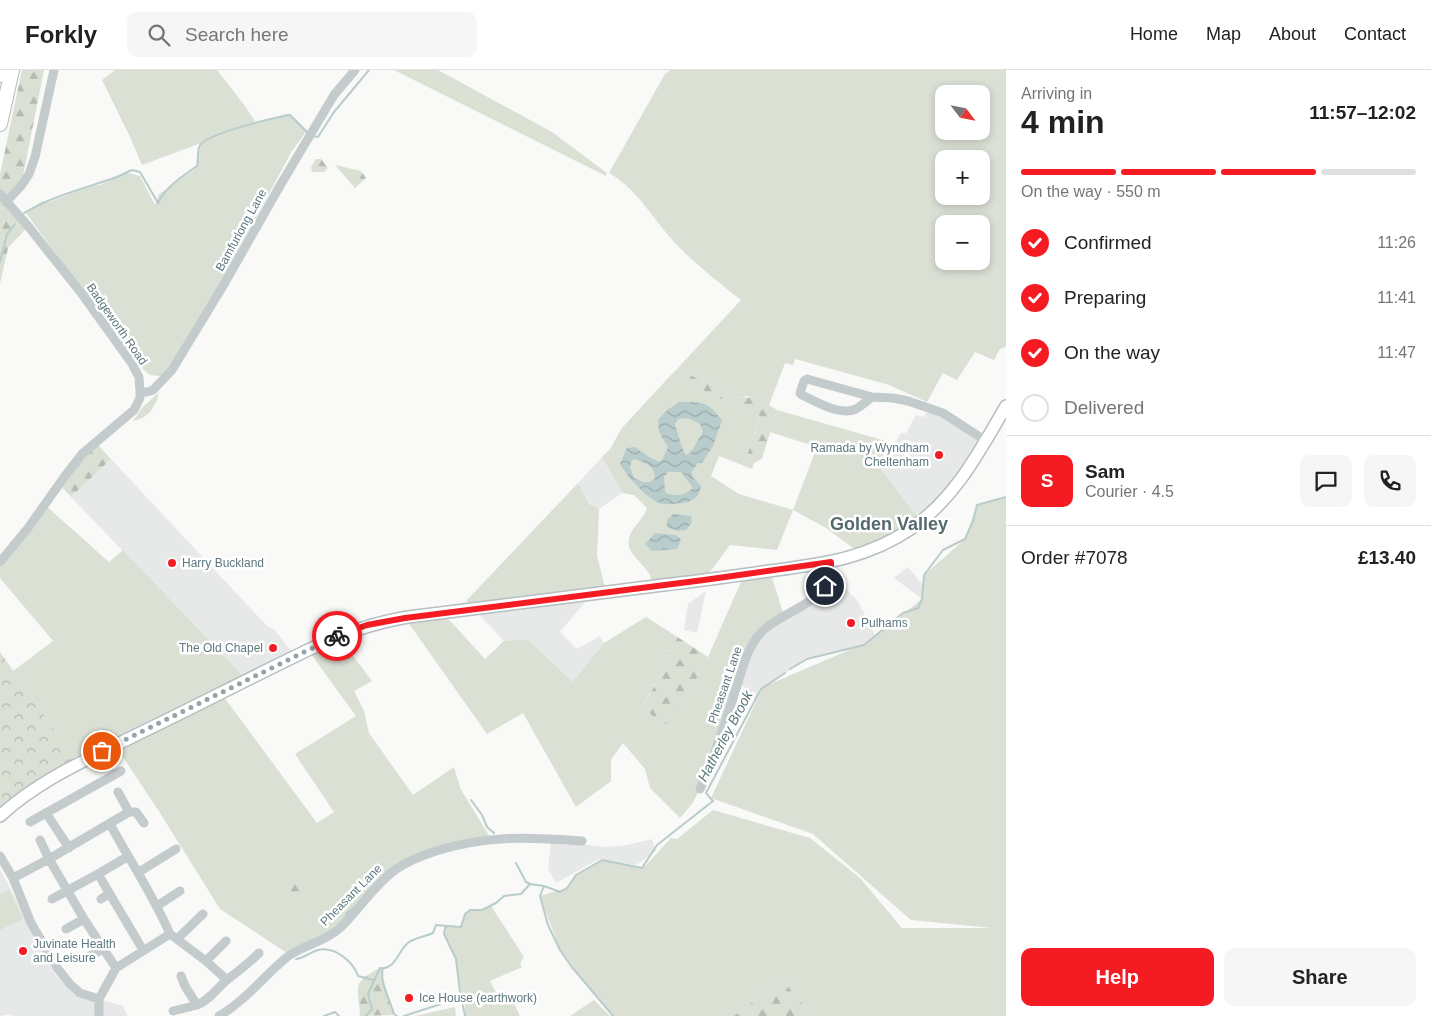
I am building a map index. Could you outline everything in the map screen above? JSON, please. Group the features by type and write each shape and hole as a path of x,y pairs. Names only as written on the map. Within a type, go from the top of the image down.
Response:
{"highway":[{"path":"0,75 1,70"},
{"path":"0,124 13,70"}],"main road":[{"path":"0,816 16,801 77,763 315,646 367,625 405,618 831,562 875,548 902,534 921,521 954,489 1006,407"}],"street":[{"path":"6,202 29,174 35,157 54,70"},
{"name":"Bamfurlong Lane","path":"140,391 154,390 172,370 224,286 281,184 334,95 355,70"},
{"name":"Badgeworth Road","path":"0,194 82,294 131,362 139,377 140,391"},
{"path":"872,397 855,409 836,410 800,393 807,378 872,397 908,401 942,413 986,441"},
{"path":"0,562 82,454 134,410 140,398 140,391"},
{"name":"Pheasant Lane","path":"700,789 718,745 751,646 758,636 772,623 801,607 820,592 831,574 831,562"},
{"path":"30,822 121,771"},
{"path":"118,792 129,812"},
{"path":"14,878 129,812 136,812 144,823"},
{"path":"46,813 69,848"},
{"path":"110,824 174,936 227,980"},
{"name":"Pheasant Lane","path":"218,1016 237,1004 290,955 323,940 340,928 388,876 410,861 456,845 485,839 522,837 582,841"},
{"path":"40,840 84,919 116,968"},
{"path":"139,872 176,849"},
{"path":"0,856 14,878 31,923 58,969 80,993 99,1000"},
{"path":"52,899 128,857"},
{"path":"98,874 143,950"},
{"path":"157,906 180,891"},
{"path":"101,899 109,894"},
{"path":"99,1016 99,1000 116,968 143,950 174,936 203,914"},
{"path":"66,929 84,919"},
{"path":"206,961 226,941"},
{"path":"84,959 103,950"},
{"path":"173,1011 205,1002 227,980 247,966 259,953"},
{"path":"181,976 197,1005"}],"shaded area":[{"path":"929,408 986,441 921,521 875,463 888,446 893,446 901,433 906,433 916,415 924,417"},
{"path":"602,457 622,493 599,509 589,504 578,483"},
{"name":"Harry Buckland","path":"111,459 267,626 274,629 291,651 243,676 71,497"},
{"path":"908,567 923,585 922,599 894,578"},
{"path":"827,582 847,590 858,601 875,635 864,645 807,659 761,689 755,700 739,681 754,641 793,612"},
{"path":"706,591 697,633 684,630 688,604"},
{"path":"592,594 560,632 577,649 600,636 604,643 573,683 527,639 504,641 474,609"},
{"path":"652,839 656,851 636,865 599,859 556,883 548,869 551,841 606,847 627,845"},
{"path":"0,869 55,974 74,994 87,1000 99,999 123,1006 128,1016 12,1016 11,1014 0,1016"}],"green space":[{"path":"22,70 44,70 21,186 6,202 28,226 8,248 0,284 0,174"},
{"path":"115,70 217,70 257,124 290,114 306,132 292,151 220,284 165,373 160,376 150,375 134,361 26,213 42,201 50,202 91,185 100,185 125,172 140,176 155,205 159,194 193,171 198,165 201,143 142,165 102,80"},
{"path":"394,70 438,70 552,132 607,173 606,176"},
{"path":"670,70 1006,70 1006,347 1000,349 994,360 975,352 957,380 943,373 927,402 889,385 795,359 793,365 785,363 769,405 747,396 739,398 677,369 741,300 686,254 670,238 629,188 609,173 665,74"},
{"path":"316,159 321,159 328,168 324,172 312,172 311,167"},
{"path":"335,165 361,171 366,178 355,188"},
{"path":"677,369 739,398 744,397 764,402 777,410 762,459 754,463 746,459 760,416 670,376"},
{"path":"670,376 760,416 746,459 754,463 752,469 719,456 711,476 739,494 793,510 777,550 730,545 704,580 654,586 645,567 633,554 629,544 632,531 647,508 634,495 622,493 602,457 610,449 622,428"},
{"path":"159,392 151,411 133,421 142,408"},
{"path":"777,410 886,441 888,446 876,463 921,521 861,554 826,528 793,510 817,447 770,432"},
{"path":"96,443 111,459 71,497 59,484"},
{"path":"578,483 589,504 599,509 597,556 605,587 584,588 560,594 468,606 467,600"},
{"path":"1006,498 1006,1016 812,1016 782,979 734,1016 614,1016 602,1004 560,950 540,896 567,888 576,875 602,860 641,868 671,838 677,839 713,810 810,838 860,878 902,928 992,928 911,920 813,834 711,798 763,687 868,642 922,599 924,575 965,539 977,505"},
{"path":"44,504 109,562 123,550 243,676 73,758 13,671 53,641 0,578 0,562"},
{"path":"770,571 784,616 758,636 700,789 692,804 680,818 650,788 645,769 623,743 611,760 611,781 576,807 523,713 487,734 405,618 443,613 485,659 504,641 527,639 573,682 604,643 646,617 676,636 661,675 642,706 679,711 708,657 744,575"},
{"path":"338,636 372,681 354,691 364,711 369,733 413,795 454,767 460,788 491,839 403,864 340,928 290,955 220,909 115,745 221,693 317,823 334,812 295,754 356,716 308,650"},
{"path":"676,636 708,657 679,711 664,725 642,707 661,675"},
{"path":"0,652 77,763 0,816"},
{"path":"295,884 306,901 291,911 284,900"},
{"path":"9,890 23,919 0,930 0,895"},
{"path":"491,906 524,957 520,964 522,967 490,981 497,994 504,991 510,995 520,1016 465,1016 465,999 463,1004 456,959 444,934 445,928 448,926 460,927 465,914 470,910 482,910"},
{"path":"383,968 382,976 395,1015 360,1016 358,987 360,982 370,973"},
{"path":"782,979 812,1016 734,1016"},
{"path":"594,1000 610,1016 570,1016"},
{"path":"455,1007 456,1016 415,1016"}],"water":[{"path":"680,402 698,403 710,407 722,420 713,446 702,463 698,463 692,471 692,476 701,486 699,493 693,500 683,503 663,504 651,499 633,481 620,464 627,448 635,447 660,462 668,447 659,432 658,420 667,410","holes":["688,418 700,424 703,432 691,452 686,455 675,424 678,419","635,459 649,466 655,474 655,478 650,482 643,482 634,478 630,467 632,460","668,472 681,472 693,488 680,495 668,494 665,492 664,477"]},
{"path":"673,514 691,516 692,522 686,530 678,531 667,527 667,520"},
{"path":"655,533 675,535 681,539 677,549 652,551 645,544"}],"waterway":[{"path":"313,136 318,137 334,112 369,70"},
{"path":"24,213 55,198 132,170 140,172 158,203 170,187 197,166 201,144 208,139 244,126 290,115 309,134"},
{"path":"0,262 7,234 15,224"},
{"name":"Hatherley Brook","path":"790,669 807,659 864,645 903,613 918,608 922,599 924,575 943,550 965,539 973,521 977,505 1006,497"},
{"name":"Hatherley Brook","path":"366,1016 372,1009 368,994 380,968 390,966 409,942 433,933 436,925 461,927 465,914 470,910 482,910 496,903 504,896 521,894 530,884 544,886 560,892 567,888 576,875 602,860 642,868 657,845 713,801 706,793 761,689 785,673"},
{"path":"471,800 482,815 487,827 494,833"},
{"path":"516,863 526,882 530,884"},
{"path":"544,886 540,896 548,925 560,950 613,1016"},
{"path":"346,914 354,907"},
{"path":"447,926 444,934 456,959 465,1016"},
{"path":"296,959 318,950 330,950 347,960 356,970 358,976 373,980"},
{"path":"383,968 382,979 394,1014 397,1016"},
{"path":"455,999 459,998 462,1000"},
{"path":"404,1016 441,1004"},
{"name":"Hatherley Brook","path":"324,1016 335,1012 339,1016"}],"way so far":[{"path":"102,751 337,636"}],"place":[{"name":"Ramada by Wyndham Cheltenham","path":"939,455"},
{"name":"Harry Buckland","path":"172,563"},
{"name":"Pulhams","path":"851,623"},
{"name":"The Old Chapel","path":"273,648"},
{"name":"Juvinate Health and Leisure","path":"23,951"},
{"name":"Ice House (earthwork)","path":"409,998"}],"district":[{"name":"Golden Valley","path":"889,524"}],"route":[{"path":"337,636 367,625 405,618 831,562 831,574 825,586"}]}
